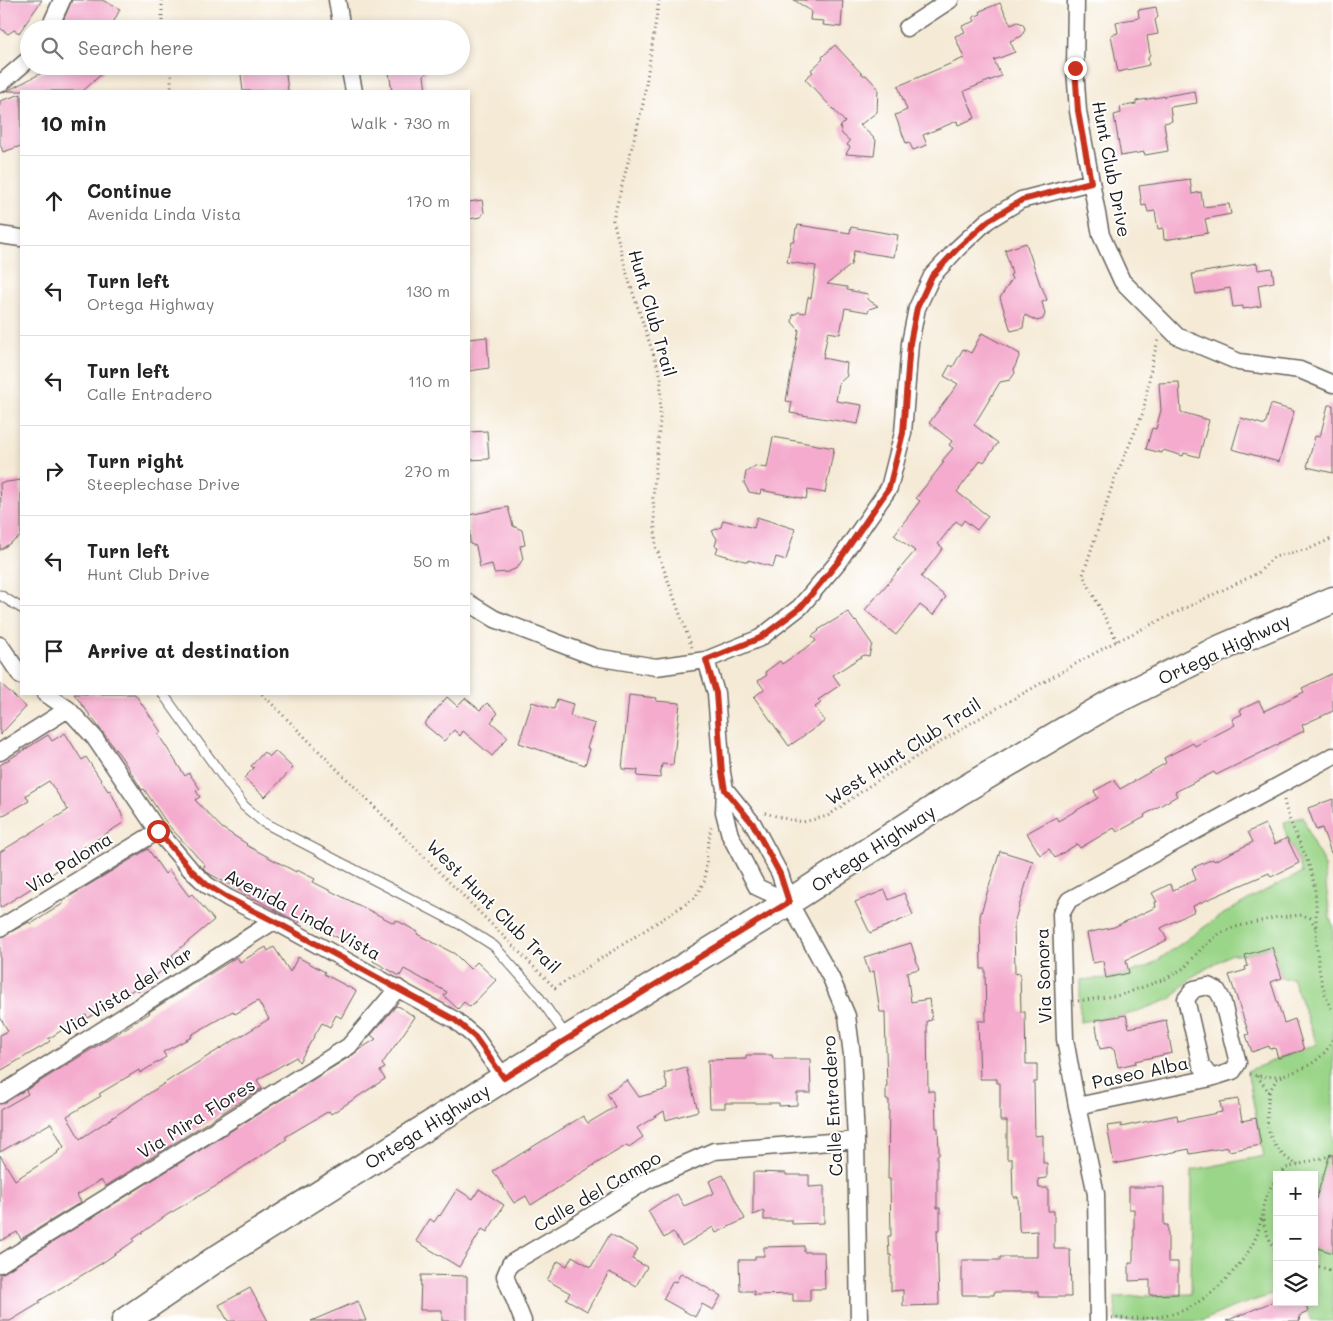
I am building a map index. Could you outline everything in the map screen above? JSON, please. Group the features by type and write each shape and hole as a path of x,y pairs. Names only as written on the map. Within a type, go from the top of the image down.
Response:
{"main road":[{"name":"Ortega Highway","path":"125,1321 213,1261 789,902 958,793 1107,705 1221,648 1333,600"}],"street":[{"path":"53,20 62,0"},
{"path":"337,0 340,20"},
{"path":"907,28 950,0"},
{"name":"Hunt Club Drive","path":"1076,0 1075,68 1078,111 1101,234 1122,281 1177,336 1239,362 1300,370 1333,384"},
{"path":"0,84 20,67"},
{"path":"351,75 354,90"},
{"path":"470,604 495,618 595,657 656,667 702,660 760,638 800,608 838,562 889,488 903,433 910,343 917,308 932,276 958,248 988,221 1022,200 1091,182"},
{"path":"0,235 20,238"},
{"path":"0,645 20,675"},
{"path":"702,660 716,693 725,796 724,812 730,834 756,887 789,902"},
{"name":"Avenida Linda Vista","path":"47,695 68,709 94,737 158,831 191,870 207,885 455,1020 475,1037 504,1078"},
{"path":"0,752 68,709"},
{"name":"Via Sonora","path":"1098,1320 1096,1194 1076,1106 1065,1040 1061,914 1069,900 1333,756"},
{"name":"Calle Entradero","path":"725,796 755,817 780,874 789,902 831,978 846,1016 852,1055 856,1140 859,1321"},
{"path":"730,834 755,817"},
{"name":"Via Paloma","path":"0,928 158,831"},
{"name":"Via Vista del Mar","path":"0,1095 274,921"},
{"name":"Paseo Alba","path":"1076,1106 1211,1078 1233,1071 1238,1063 1222,999 1218,990 1208,986 1194,989 1186,999 1201,1066 1211,1078"},
{"name":"Via Mira Flores","path":"0,1264 349,1046 398,988"},
{"name":"Calle del Campo","path":"523,1321 505,1276 510,1264 646,1181 714,1151 856,1140"}],"lane":[{"path":"0,595 20,607"},
{"path":"164,695 244,806 263,822 461,925 494,946 536,992 569,1039"}],"path":[{"path":"162,0 162,20"},
{"name":"Hunt Club Trail","path":"659,0 643,104 613,220 628,278 661,377 660,420 653,498 656,547 671,594 702,660"},
{"path":"171,75 171,90"},
{"path":"1117,641 1083,575 1113,483 1143,413 1152,363 1163,322"},
{"name":"West Hunt Club Trail","path":"755,817 783,818 803,822 828,816 868,786 976,720 1117,641 1258,574 1274,557 1309,549 1333,538"},
{"name":"West Hunt Club Trail","path":"263,695 555,988 695,898 705,880 706,851 716,805 725,796"},
{"path":"1281,784 1286,813 1312,875 1316,895 1318,964 1333,1012"},
{"path":"1064,1003 1120,995 1165,979 1184,968 1202,948 1219,934 1235,927 1278,917 1302,915 1310,918 1316,928"},
{"path":"1298,1165 1283,1155 1268,1134 1269,1092 1277,1079 1313,1064 1326,1050 1333,1037"},
{"path":"1235,1068 1256,1075 1284,1075"},
{"path":"1256,1075 1269,1092"},
{"path":"1283,1171 1286,1168 1333,1155"},
{"path":"1098,1320 1163,1315 1184,1310 1198,1302 1231,1273 1245,1257 1256,1237 1262,1215 1263,1200 1273,1185"},
{"path":"1262,1215 1273,1246"},
{"path":"1318,1266 1333,1272"}],"green space":[{"path":"1303,817 1316,850 1323,859 1330,918 1333,926 1333,1180 1318,1200 1318,1171 1273,1171 1273,1294 1231,1308 1202,1321 1116,1321 1115,1297 1191,1294 1192,1170 1264,1156 1247,1071 1317,1044 1292,978 1282,978 1272,947 1245,955 1231,954 1192,977 1171,999 1126,1015 1080,1022 1080,980 1106,978 1129,973 1151,965 1217,918 1258,894 1302,873 1287,838 1284,822"},
{"path":"1318,1248 1333,1253 1333,1321 1312,1321 1306,1306 1318,1306"}],"building":[{"path":"0,0 42,0 28,20 20,20 19,33 14,30 8,34 0,28"},
{"path":"72,0 102,0 120,9 114,20 63,20"},
{"path":"794,0 843,0 841,27 823,25 824,21 810,20 811,11"},
{"path":"1000,3 1011,25 1018,22 1023,24 1025,29 1022,36 1010,41 1015,52 994,60 1001,76 964,91 975,118 958,125 957,121 923,135 927,145 913,150 909,142 906,143 895,115 907,110 898,86 964,58 955,36 965,32 962,26 975,21 973,17 981,14 980,11"},
{"path":"1156,7 1158,17 1155,20 1158,34 1147,36 1150,54 1148,58 1149,65 1118,72 1111,35 1118,33 1116,22 1139,18 1138,10"},
{"path":"835,45 878,88 877,112 860,125 876,140 874,156 846,154 850,147 847,145 850,141 842,134 840,127 845,122 805,79 813,72 811,70 823,59 822,57"},
{"path":"38,75 100,75 84,90 7,91"},
{"path":"241,75 286,75 288,90 243,90"},
{"path":"389,75 425,75 426,90 392,90"},
{"path":"1195,91 1197,103 1170,107 1172,121 1164,123 1168,151 1145,155 1144,152 1121,156 1114,115 1121,113 1120,107 1136,104 1136,101"},
{"path":"20,94 20,146 3,152 0,144 0,101"},
{"path":"1190,179 1192,194 1201,192 1203,207 1229,204 1231,214 1205,219 1208,233 1164,240 1163,228 1158,229 1155,211 1148,212 1146,205 1142,206 1139,186"},
{"path":"482,200 484,212 481,217 470,219 470,202"},
{"path":"798,225 850,233 851,227 898,235 894,257 854,251 851,265 827,284 847,287 847,290 868,294 867,299 878,306 869,309 868,312 845,308 840,334 828,332 823,358 847,363 847,376 839,383 836,401 862,405 858,424 790,413 792,402 786,401 799,330 792,322 793,315 799,312 805,313 808,297 811,298 816,266 787,262 791,241 794,241"},
{"path":"1026,243 1047,300 1042,302 1045,314 1043,319 1037,321 1025,315 1023,328 1011,331 1000,298 1012,279 1005,250"},
{"path":"1257,263 1258,270 1272,268 1274,282 1258,285 1261,306 1243,309 1243,306 1233,307 1230,288 1196,294 1192,274"},
{"path":"982,333 1020,354 1014,369 1015,373 1010,380 1000,382 974,425 998,443 984,462 981,460 957,492 988,516 977,530 964,520 961,525 956,521 938,544 943,548 921,577 946,597 933,615 920,605 896,635 865,610 915,551 894,535 920,501 916,498 953,448 949,445 952,441 929,423 958,384 944,376 950,365 953,367 963,349 971,353"},
{"path":"487,337 489,368 470,371 470,339"},
{"path":"1179,382 1181,412 1209,420 1199,457 1184,453 1183,456 1163,450 1162,453 1146,449 1152,428 1156,429 1161,410 1159,383"},
{"path":"1271,404 1294,411 1279,462 1232,449 1241,418 1265,425"},
{"path":"1328,405 1333,405 1333,473 1307,467 1315,436 1320,437"},
{"path":"487,431 489,459 470,460 470,432"},
{"path":"773,437 834,448 825,493 808,490 806,499 761,490 760,494 749,492 744,483 746,472 755,466 767,468"},
{"path":"20,480 20,537 0,550 1,507 0,483"},
{"path":"508,507 513,526 522,530 525,545 520,546 523,559 517,568 508,572 494,573 492,564 480,567 476,546 470,544 470,515"},
{"path":"757,517 795,529 786,560 776,557 773,567 716,553 718,547 715,546 717,539 712,531 721,527 723,520 754,528"},
{"path":"848,612 872,644 869,656 864,655 833,675 840,685 818,700 821,703 815,707 825,721 789,746 754,697 764,689 758,681 767,675 765,672 780,661 782,664 816,641 812,636 818,630"},
{"path":"1333,673 1333,711 1302,725 1304,731 1279,744 1216,775 1214,772 1175,792 1177,796 1144,815 1145,817 1117,832 1114,828 1080,848 1077,844 1055,858 1049,849 1040,855 1027,833 1056,817 1058,821 1098,798 1094,791 1114,780 1120,789 1166,763 1164,758 1193,743 1195,746 1235,725 1232,719 1242,714 1240,710 1259,701 1264,711 1304,692 1302,688"},
{"path":"0,683 26,707 0,735"},
{"path":"75,695 136,695 161,732 158,734 185,776 189,773 200,789 196,791 200,797 195,800 222,828 246,845 296,872 297,870 315,879 313,882 394,923 396,920 418,932 417,934 455,954 470,969 477,962 496,980 470,1007 464,1002 458,1009 444,996 447,992 404,969 400,976 373,961 375,957 302,919 299,923 210,874 203,868 205,865 168,825 144,789 142,790 122,758"},
{"path":"629,695 657,698 656,701 680,703 673,765 662,764 660,778 637,776 638,770 622,769"},
{"path":"447,697 457,706 465,698 480,710 487,703 498,713 491,722 508,737 492,756 463,731 460,736 454,730 444,741 424,724"},
{"path":"557,699 573,704 570,716 595,724 587,748 590,749 585,765 519,743 532,702 554,709"},
{"path":"65,733 82,760 86,757 108,791 110,790 122,815 123,823 83,848 85,851 49,877 0,908 0,852 68,810 49,781 26,795 29,801 0,817 0,765 48,735 52,741"},
{"path":"275,751 293,768 265,797 244,778 254,768 251,766 264,752 269,757"},
{"path":"1333,799 1333,853 1331,853 1322,828 1316,830 1308,808"},
{"path":"1265,824 1275,844 1287,838 1299,863 1271,877 1269,873 1193,906 1195,911 1161,928 1167,940 1126,960 1129,973 1106,978 1103,961 1093,963 1087,933 1114,927 1156,907 1155,902 1157,902 1152,893 1170,884 1173,890 1196,880 1192,868 1213,859 1214,861 1253,842 1248,832"},
{"path":"148,849 165,874 169,870 189,896 192,894 214,920 172,955 175,959 138,991 136,988 88,1018 86,1015 48,1039 50,1041 43,1046 0,1071 0,1035 8,1031 0,1017 0,938 29,922 31,924 64,903 62,901"},
{"path":"1000,851 1033,861 1014,923 1015,974 1020,973 1021,1012 1025,1012 1026,1064 1037,1064 1037,1082 1034,1082 1035,1136 1043,1135 1043,1163 1047,1163 1047,1178 1038,1179 1039,1188 1048,1188 1048,1211 1054,1211 1054,1249 1070,1249 1071,1297 1038,1297 1038,1292 994,1292 994,1295 962,1295 962,1260 1000,1260 1000,1257 1037,1257 1037,1231 1020,1232 1019,1228 1018,1197 1013,1197 1012,1159 1007,1159 1007,1121 1000,1121 1000,1083 997,1083 997,1079 980,1079 978,1021 986,1021 985,969 981,969 980,916"},
{"path":"885,890 889,900 904,893 913,915 870,933 855,902"},
{"path":"911,943 919,969 907,972 911,1002 929,999 932,1020 927,1021 928,1091 935,1091 936,1128 938,1128 937,1208 940,1208 940,1230 937,1230 939,1305 903,1306 903,1290 891,1291 891,1255 889,1255 888,1236 891,1236 890,1179 888,1179 889,1100 886,1100 885,1012 880,1012 874,971 869,973 864,957"},
{"path":"266,947 268,951 274,947 290,972 298,957 325,972 324,974 356,991 341,1018 336,1015 330,1027 322,1023 299,1062 296,1057 257,1080 262,1088 106,1186 101,1180 77,1195 81,1202 21,1239 17,1232 0,1241 0,1155 15,1180 58,1153 64,1147 51,1123 0,1152 0,1110 28,1094 26,1090 237,957 240,962","holes":["258,1001 269,1019 177,1075 80,1139 67,1116 139,1070 140,1073 166,1057 163,1052 192,1037 191,1035 233,1011 235,1014"]},
{"path":"1272,947 1282,978 1271,982 1284,1023 1295,1019 1304,1050 1278,1058 1275,1048 1270,1049 1269,1046 1252,1052 1246,1035 1249,1034 1229,975 1246,970 1245,967 1248,966 1245,955"},
{"path":"396,1006 415,1017 382,1064 385,1068 380,1071 385,1079 331,1114 329,1111 285,1137 287,1139 223,1182 167,1215 133,1239 134,1241 102,1263 39,1301 40,1303 10,1321 0,1321 0,1274 354,1054 376,1039 371,1035"},
{"path":"1126,1015 1129,1028 1166,1020 1172,1053 1135,1061 1136,1063 1118,1067 1114,1049 1111,1047 1100,1049 1095,1020"},
{"path":"746,1055 772,1055 773,1059 810,1059 811,1093 797,1093 797,1105 725,1103 725,1108 710,1108 708,1060 746,1059"},
{"path":"686,1067 698,1111 666,1120 664,1111 637,1128 643,1137 629,1147 627,1145 531,1205 526,1196 514,1203 493,1171 583,1116 588,1123 615,1107 607,1093 627,1080 639,1097 668,1089 664,1073"},
{"path":"1238,1099 1242,1121 1256,1118 1261,1145 1229,1151 1228,1147 1190,1154 1189,1149 1114,1164 1107,1126 1121,1124 1121,1127 1177,1115 1178,1121 1222,1112 1220,1102"},
{"path":"1330,1154 1333,1155 1333,1253 1318,1248 1318,1192"},
{"path":"753,1172 809,1175 809,1187 824,1186 824,1223 792,1224 792,1220 764,1220 764,1211 753,1215"},
{"path":"723,1175 745,1219 716,1233 713,1227 682,1246 673,1232 664,1238 648,1211 677,1194 684,1206 714,1193 709,1181"},
{"path":"1129,1187 1164,1187 1164,1225 1168,1225 1168,1262 1178,1262 1178,1294 1150,1295 1150,1280 1129,1281 1129,1263 1133,1263 1134,1250 1134,1209 1129,1209"},
{"path":"457,1189 473,1199 479,1189 504,1205 487,1232 482,1229 459,1267 416,1241 430,1219 434,1222 440,1216"},
{"path":"610,1234 638,1249 632,1259 647,1267 636,1286 609,1272 587,1311 566,1299 570,1293 547,1280 558,1261 567,1266 572,1256 591,1267"},
{"path":"804,1246 804,1252 824,1252 825,1289 810,1289 810,1301 793,1301 793,1294 754,1295 754,1291 740,1291 739,1260 755,1260 755,1256 764,1256 764,1247"},
{"path":"681,1273 721,1296 713,1310 702,1304 695,1317 663,1299 673,1281 676,1282"},
{"path":"421,1275 467,1276 467,1321 442,1321 442,1310 420,1310"},
{"path":"250,1288 268,1321 228,1321 219,1305"},
{"path":"358,1301 366,1321 311,1321"},
{"path":"1272,1302 1273,1306 1306,1306 1308,1312 1299,1316 1300,1321 1226,1321"}],"route":[{"path":"158,831 191,870 207,885 455,1020 475,1037 504,1078 789,902 780,874 753,824 725,790 716,693 706,660 760,638 800,608 838,562 889,488 903,433 910,343 917,308 932,276 958,248 988,221 1022,200 1091,182 1078,111 1075,68"}]}
